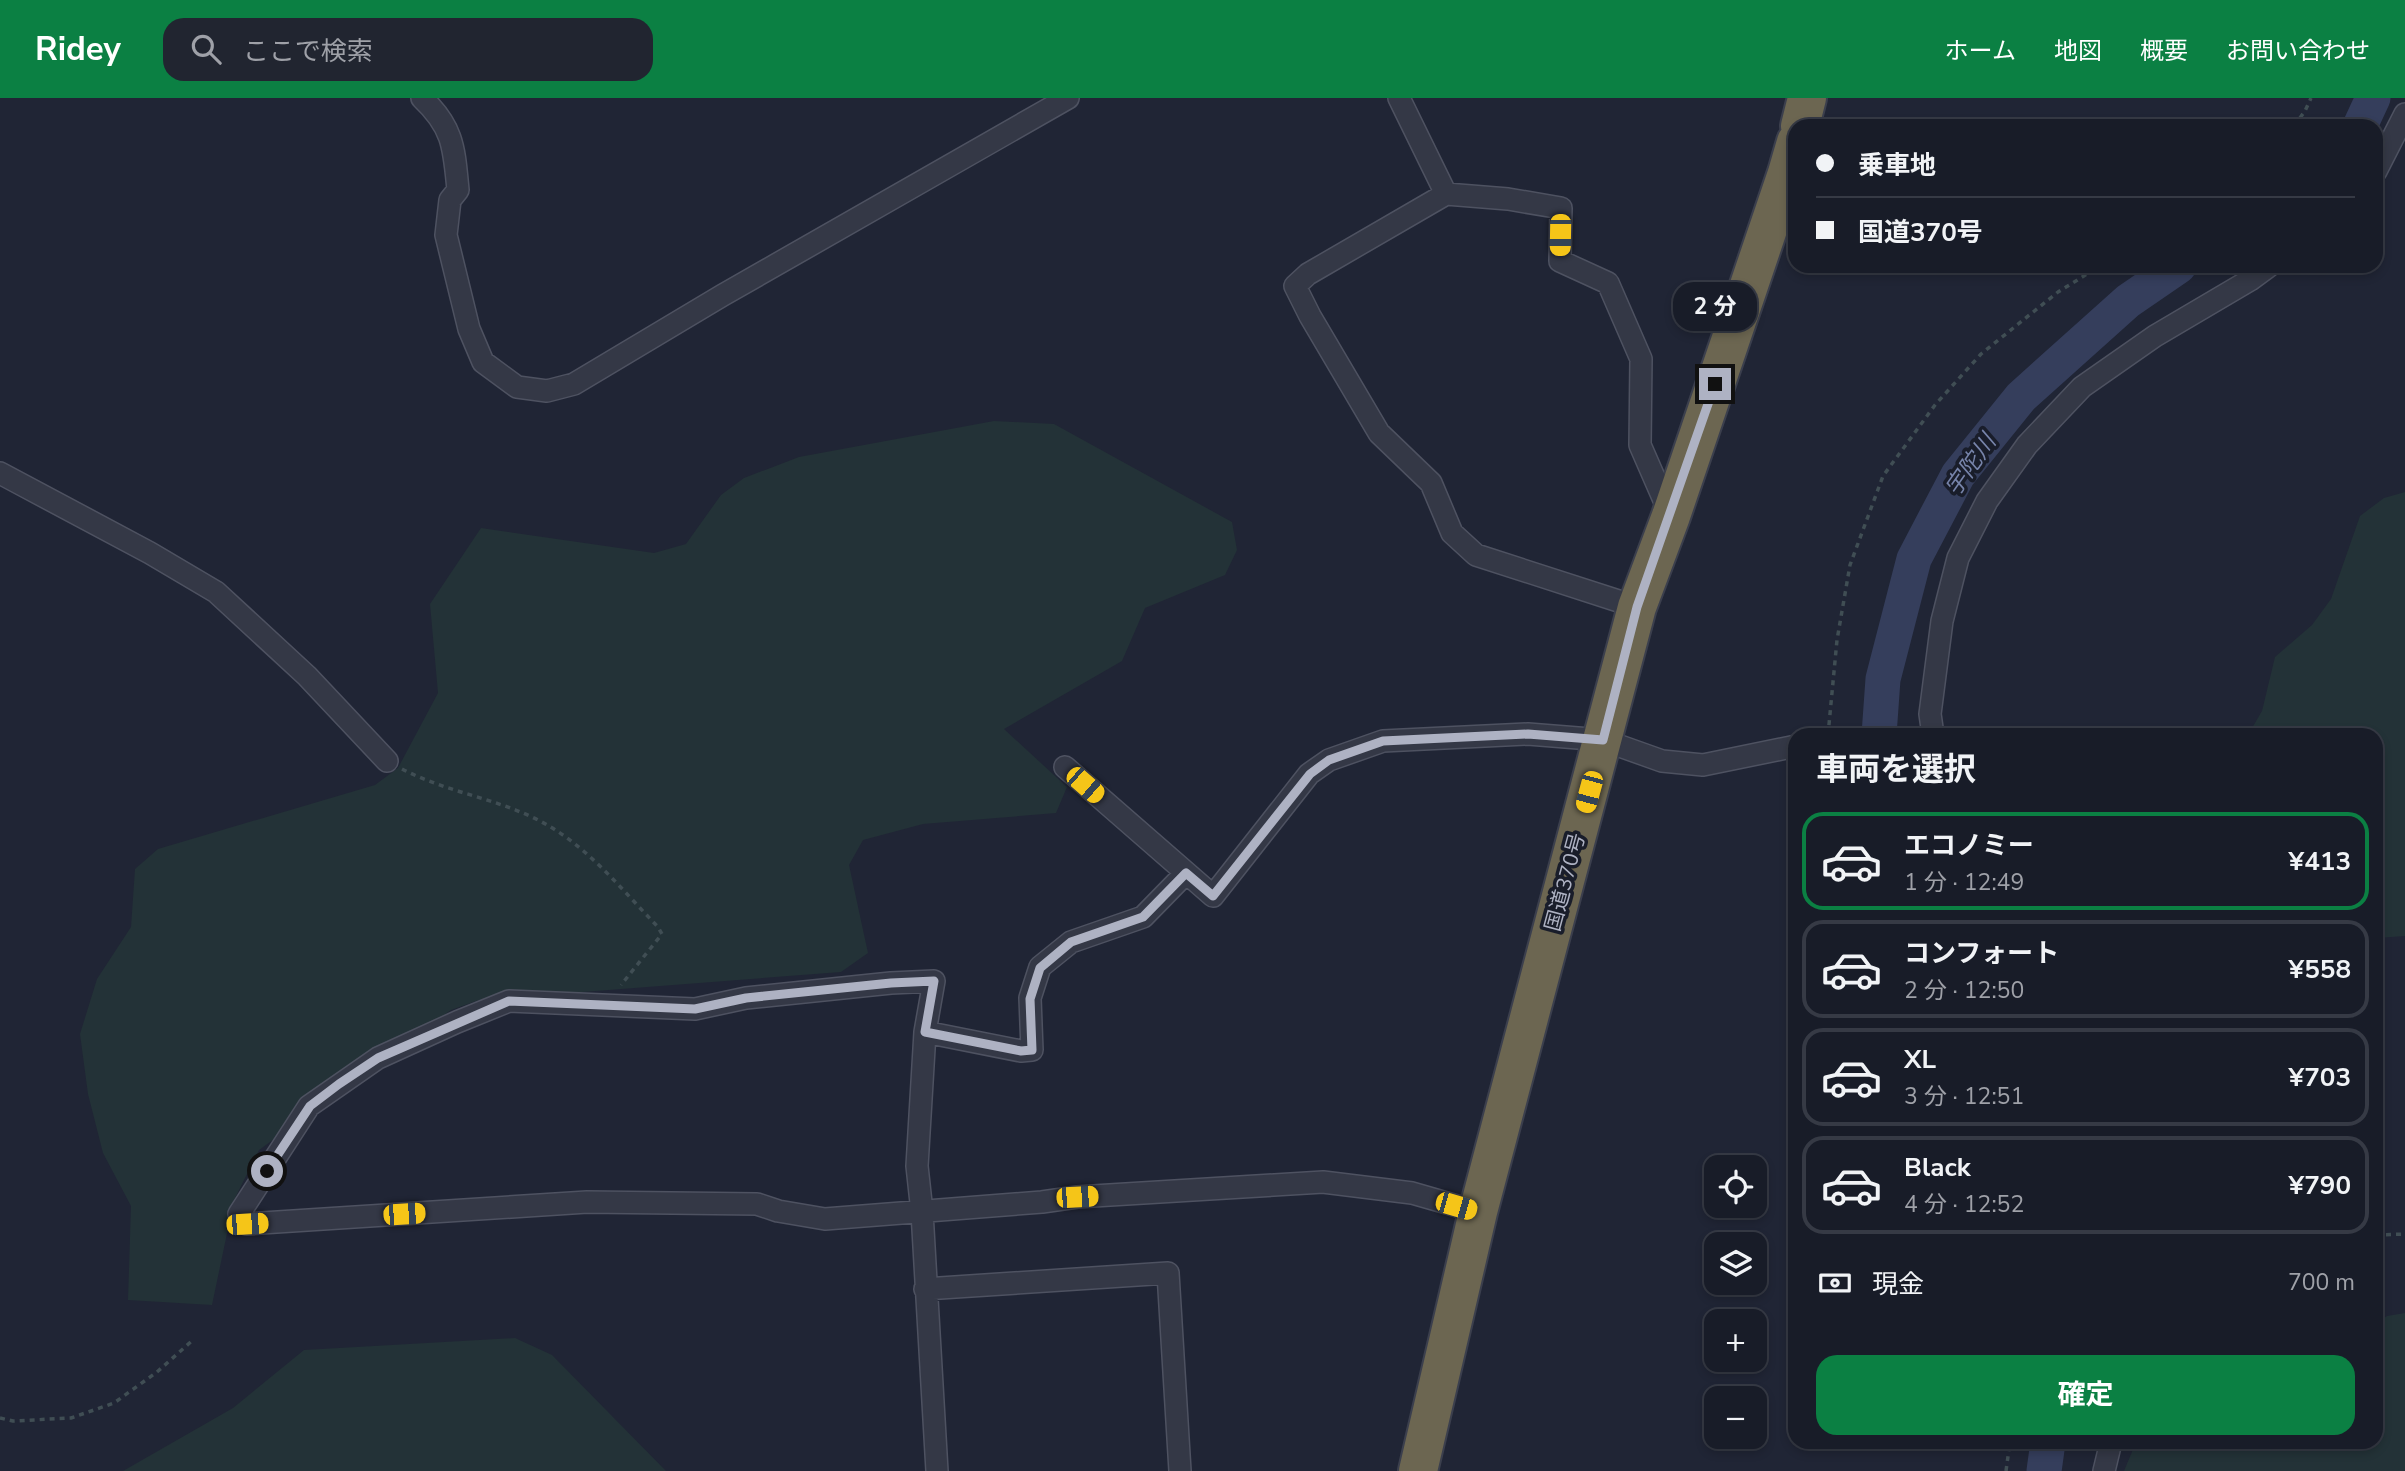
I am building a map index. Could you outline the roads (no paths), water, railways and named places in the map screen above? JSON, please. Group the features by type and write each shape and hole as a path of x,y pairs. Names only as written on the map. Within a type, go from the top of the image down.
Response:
{"highway":[{"path":"1802,119 1807,98"},
{"name":"国道370号","path":"1418,1471 1478,1212 1637,607 1671,516 1788,168"}],"street":[{"path":"422,98 438,112 453,145 458,190 450,200 446,235 469,329 483,362 517,387 547,391 574,384 723,295 1068,98"},
{"path":"1399,98 1446,194"},
{"path":"2383,157 2405,114"},
{"path":"1637,607 1476,555 1452,533 1431,484 1379,433 1295,286 1308,274 1446,194 1508,199 1561,208 1560,261 1608,284 1641,359 1640,445 1671,516"},
{"path":"1932,728 1930,714 1941,621 1958,558 1987,501 2027,445 2082,387 2155,336 2260,273"},
{"path":"0,473 216,592 307,676 387,761"},
{"path":"1065,768 1213,896 1310,774 1329,760 1383,741 1528,734 1603,740 1662,761 1703,765 1788,748"},
{"path":"925,1032 1021,1051 1032,1050 1030,999 1040,968 1071,942 1143,917 1186,873"},
{"path":"937,1471 922,1212 917,1166 925,1032 934,981 746,998 695,1009 509,1001 378,1058 310,1106 239,1214 247,1224 587,1202 757,1204 778,1211 825,1219 922,1212 1041,1202 1077,1197 1323,1182 1412,1193 1478,1212"},
{"path":"925,1289 1168,1273 1180,1471"},
{"path":"2104,1471 2109,1449"}],"waterway":[{"name":"宇陀川","path":"2363,119 2373,98"},
{"name":"宇陀川","path":"1880,728 1883,679 1914,559 1958,475 2021,397 2128,301 2169,273"},
{"name":"宇陀川","path":"2044,1471 2047,1449"}]}
